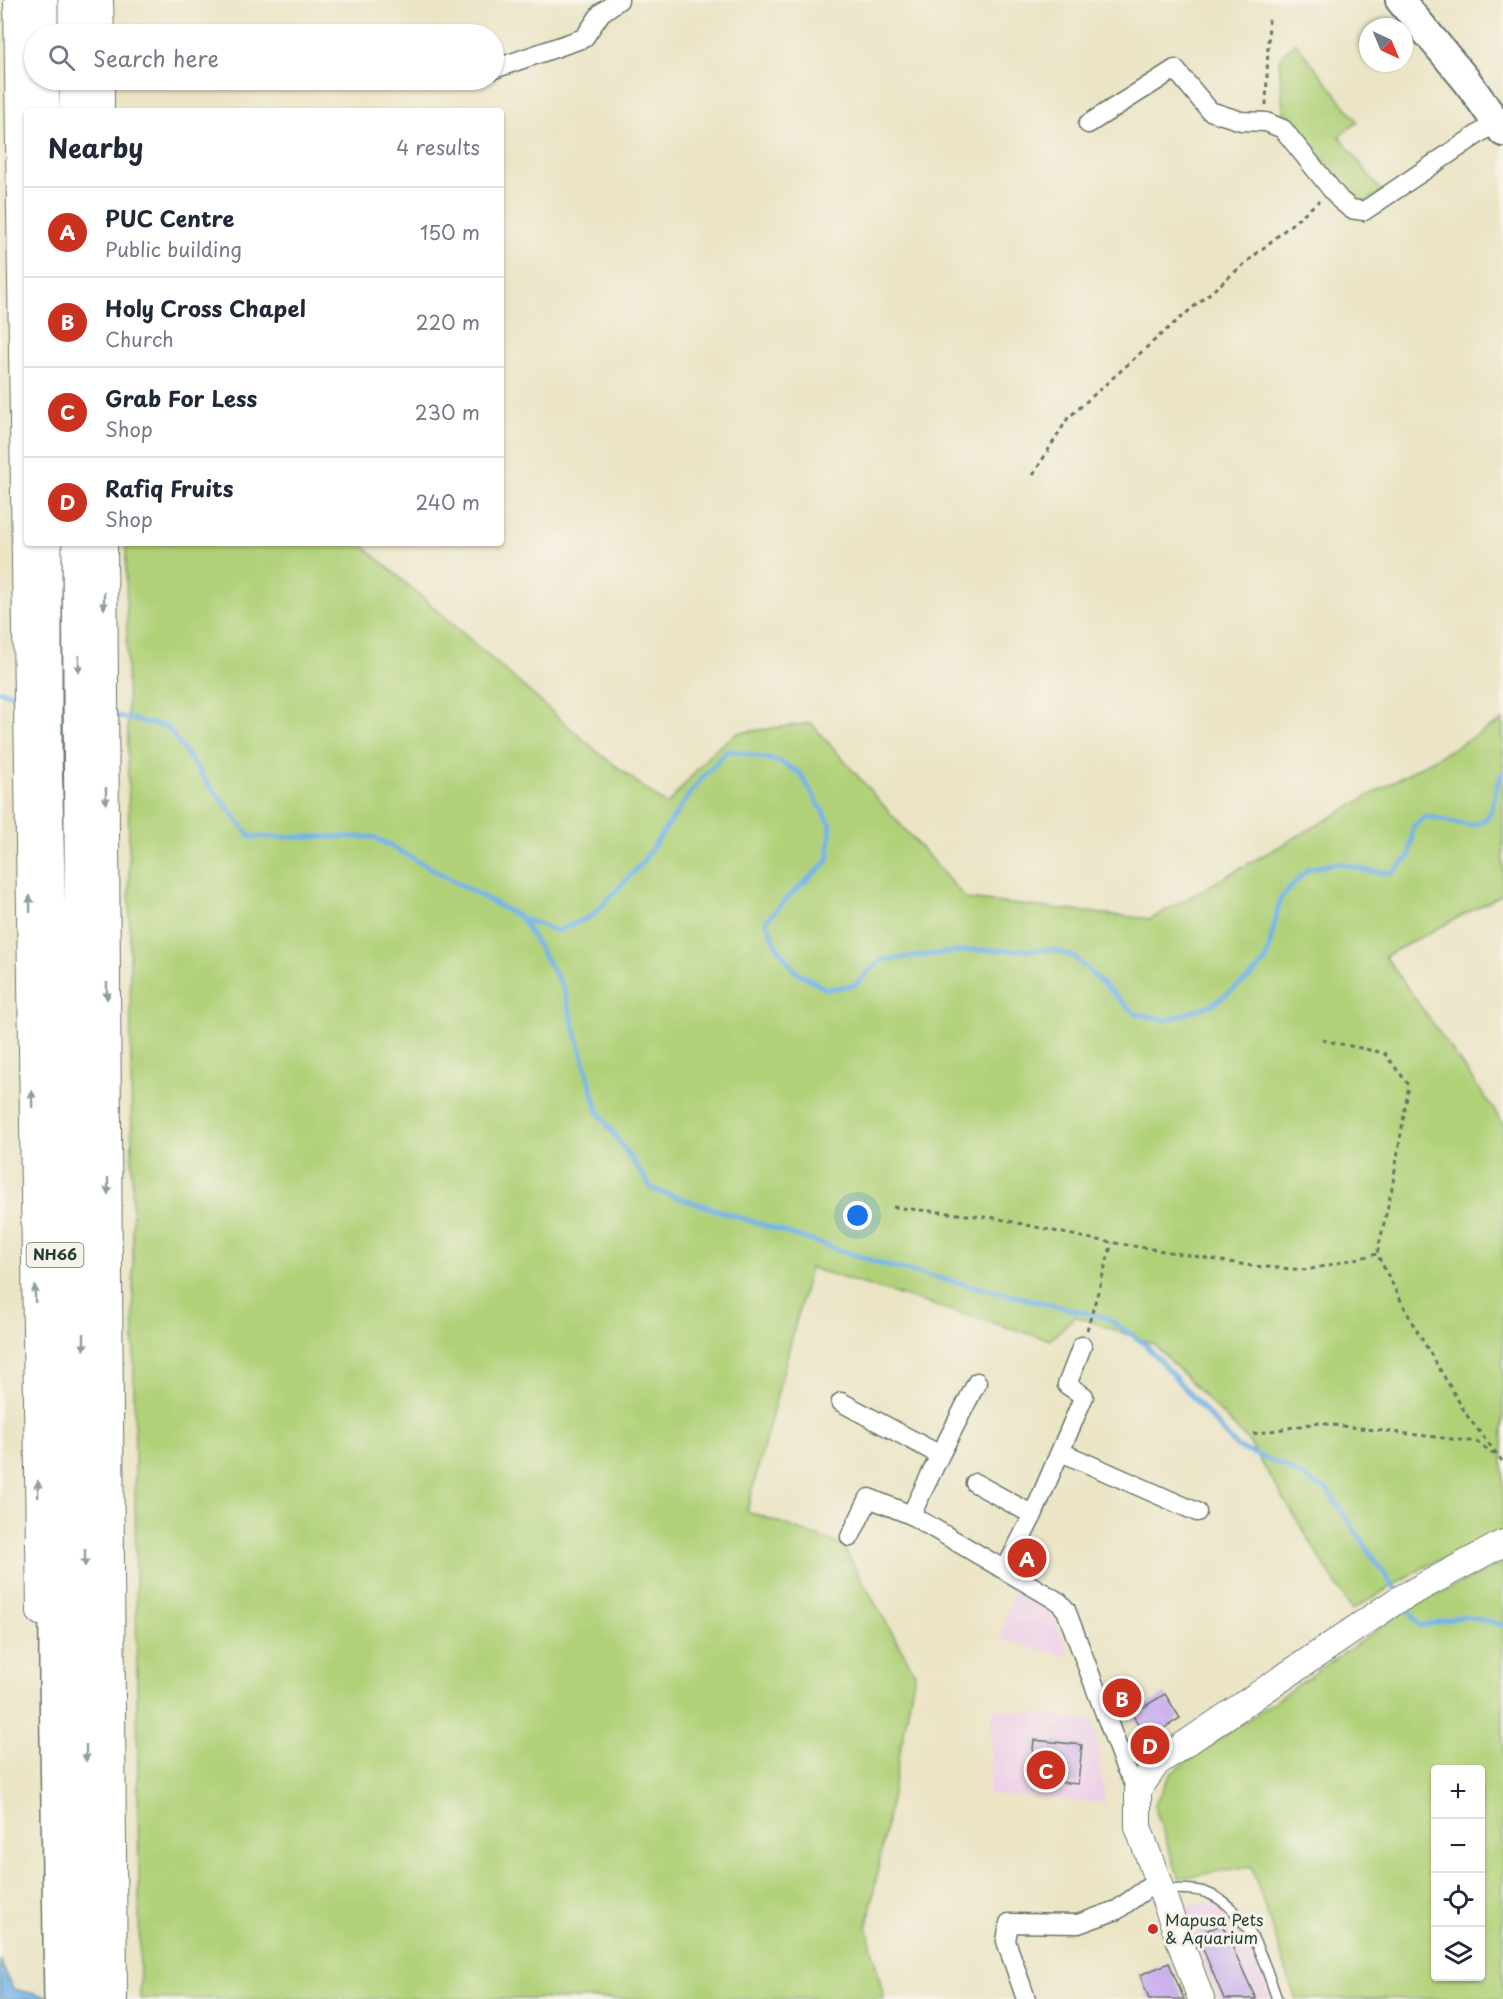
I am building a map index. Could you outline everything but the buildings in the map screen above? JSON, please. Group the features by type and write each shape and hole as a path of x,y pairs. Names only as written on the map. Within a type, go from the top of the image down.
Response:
{"highway":[{"path":"41,0 41,24"},
{"path":"75,0 75,24"},
{"path":"42,90 43,108"},
{"path":"76,90 76,108"},
{"name":"NH66","path":"45,546 45,753 55,1187 56,1677 77,1987"},
{"name":"NH66","path":"77,1987 79,546"}],"main road":[{"path":"1400,0 1467,81 1499,127"}],"street":[{"path":"17,0 24,232"},
{"path":"100,0 100,24"},
{"path":"504,66 584,38 601,13 619,0"},
{"path":"1088,124 1175,69 1210,111 1241,122 1266,122 1283,129 1332,190 1351,209 1364,211 1499,127"},
{"path":"101,90 101,108"},
{"path":"33,546 77,1987"},
{"path":"77,1987 104,546"},
{"path":"1005,1570 1033,1515 1084,1395 1067,1384 1082,1346"},
{"path":"911,1515 977,1382"},
{"path":"841,1402 940,1455"},
{"path":"1060,1452 1197,1512"},
{"path":"975,1483 1033,1515"},
{"path":"850,1537 869,1498 911,1515 1059,1602 1066,1610 1125,1767 1137,1790 1138,1827 1201,1999"},
{"path":"1137,1790 1157,1763 1402,1597 1503,1543"},
{"path":"1026,1999 1006,1941 1009,1923 1077,1924 1117,1910 1158,1885"}],"lane":[{"path":"1158,1885 1206,1893 1239,1915 1265,1964 1277,1999"}],"path":[{"path":"1266,122 1269,19"},
{"path":"1033,476 1068,418 1165,331 1332,190"},
{"path":"1323,1040 1384,1053 1409,1085 1392,1188 1377,1254 1413,1324 1468,1417 1502,1460"},
{"path":"893,1207 995,1218 1112,1243 1252,1266 1307,1270 1377,1254"},
{"path":"1082,1346 1112,1243"},
{"path":"1253,1434 1317,1423 1477,1442 1502,1460"}],"shaded area":[{"path":"1014,1586 1050,1607 1070,1657 1001,1639"},
{"path":"993,1708 1094,1721 1105,1803 988,1794"},
{"path":"1210,1902 1242,1928 1256,1954 1272,1999 1219,1999 1180,1907"}],"green space":[{"path":"1295,42 1358,122 1339,136 1382,192 1359,206 1283,110 1279,59"},
{"path":"126,546 363,546 600,754 667,805 712,752 737,733 811,723 966,899 1151,919 1503,720 1503,894 1385,956 1503,1123 1503,1532 1424,1567 1352,1610 1249,1442 1154,1344 1075,1316 1050,1340 810,1268 747,1511 842,1545 915,1673 867,1927 884,1999 140,1999"},
{"path":"1503,1563 1503,1999 1296,1999 1251,1866 1179,1878 1154,1805 1171,1773 1406,1610"}],"water":[{"path":"0,1960 13,1989 59,1999 0,1999"}],"waterway":[{"path":"0,691 21,696"},
{"path":"112,715 167,727 251,837 374,837 521,918 557,931 592,916 640,865 700,780 728,750 778,761 800,773 831,825 828,861 788,897 766,921 777,946 794,970 826,989 855,985 881,960 972,950 1054,950 1074,957 1134,1013 1167,1020 1213,1004 1249,978 1266,961 1280,899 1308,869 1338,863 1369,871 1392,873 1409,857 1413,827 1426,816 1466,825 1483,821 1489,815 1503,772"},
{"path":"521,918 563,987 598,1111 652,1189 892,1267 1107,1318 1144,1343 1237,1447 1282,1465 1327,1490 1398,1593"},
{"path":"1405,1604 1420,1626 1464,1616 1503,1625"}],"place":[{"name":"PUC Centre","path":"1027,1558"},
{"name":"Holy Cross Chapel","path":"1122,1698"},
{"name":"Rafiq Fruits","path":"1150,1745"},
{"name":"Grab For Less","path":"1046,1770"},
{"name":"Mapusa Pets & Aquarium","path":"1153,1929"}]}
